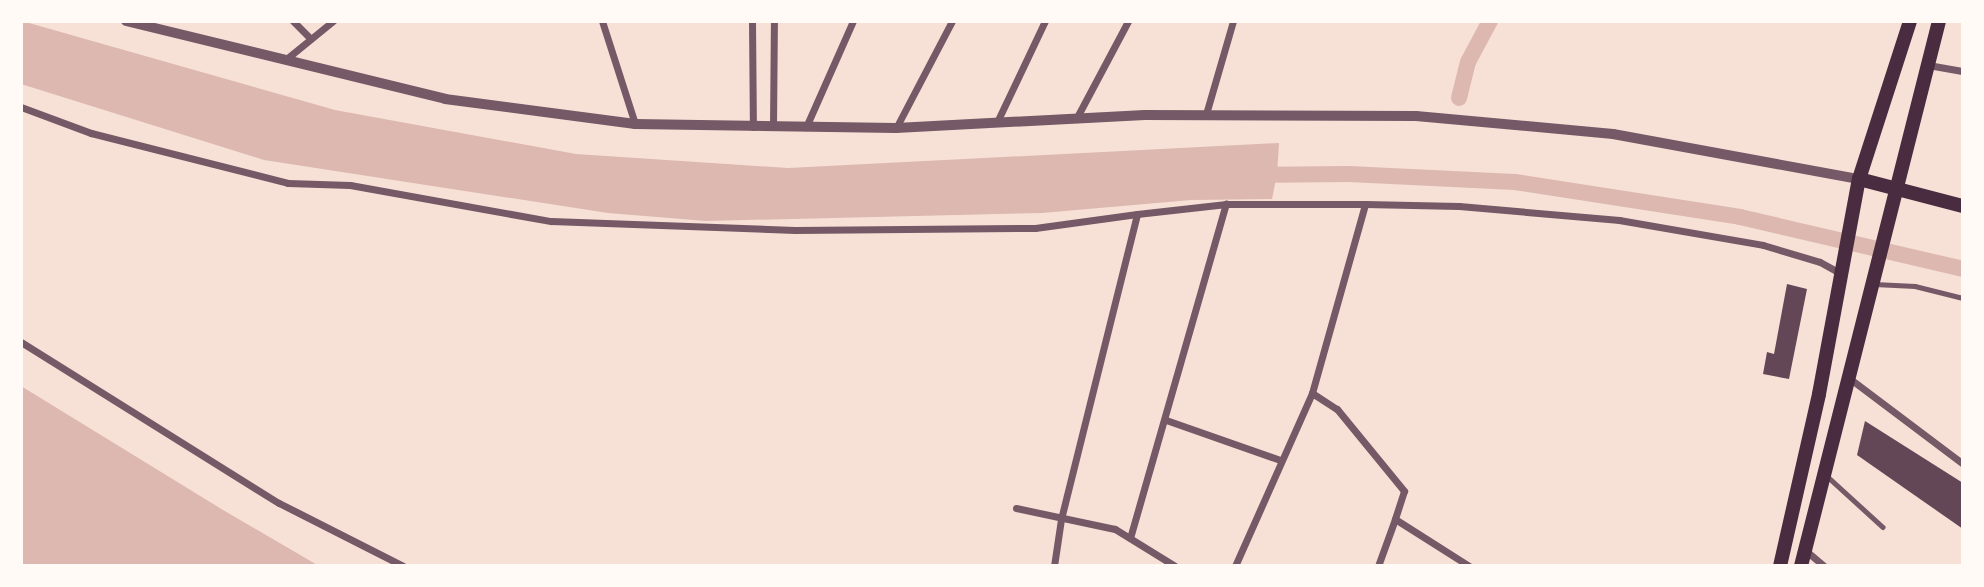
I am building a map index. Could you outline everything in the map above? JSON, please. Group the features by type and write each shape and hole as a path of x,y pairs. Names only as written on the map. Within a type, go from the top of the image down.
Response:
{"highway":[{"path":"1780,566 1859,179 1910,21"},
{"path":"1801,566 1939,21"},
{"path":"1859,179 1897,192 1963,206"},
{"path":"1797,493 1818,497"}],"street":[{"path":"126,21 282,62 445,99 635,124 896,128 1206,114 1416,116 1548,126 1739,154 1859,179"},
{"path":"293,21 311,39"},
{"path":"282,62 333,21"},
{"path":"602,21 635,124"},
{"path":"752,21 753,127"},
{"path":"773,127 775,21"},
{"path":"806,127 853,21"},
{"path":"896,128 953,21"},
{"path":"997,122 1045,21"},
{"path":"1076,119 1128,21"},
{"path":"1206,114 1233,21"},
{"path":"1928,65 1963,71"},
{"path":"21,107 91,133 288,183 350,185 551,220 795,230 1035,228 1226,204 1460,206 1619,220 1763,245 1820,262 1840,273"},
{"path":"1130,538 1166,421 1226,204"},
{"path":"1235,566 1312,393 1365,204"},
{"path":"1054,566 1061,519 1137,214"},
{"path":"21,342 279,503 403,566"},
{"path":"1849,378 1963,464"},
{"path":"1312,393 1337,409 1404,491 1378,566"},
{"path":"1166,421 1280,460"},
{"path":"1016,508 1115,529 1175,566"},
{"path":"1395,519 1469,566"},
{"path":"1805,550 1824,566"}],"lane":[{"path":"1874,284 1915,286 1963,298"},
{"path":"1824,474 1883,527"}],"shaded area":[{"path":"22,21 335,110 576,154 788,168 1279,143 1277,174 1272,199 1191,200 1042,213 706,221 608,213 264,160 21,84"},
{"path":"21,386 223,510 319,566 21,566"}],"building":[{"path":"1787,284 1807,289 1789,379 1763,374 1767,352 1774,354"},
{"path":"1865,421 1963,483 1963,529 1857,455"}],"waterway":[{"path":"1459,98 1468,62 1490,21"},
{"path":"1256,175 1349,174 1515,182 1740,217 1963,269"}]}
